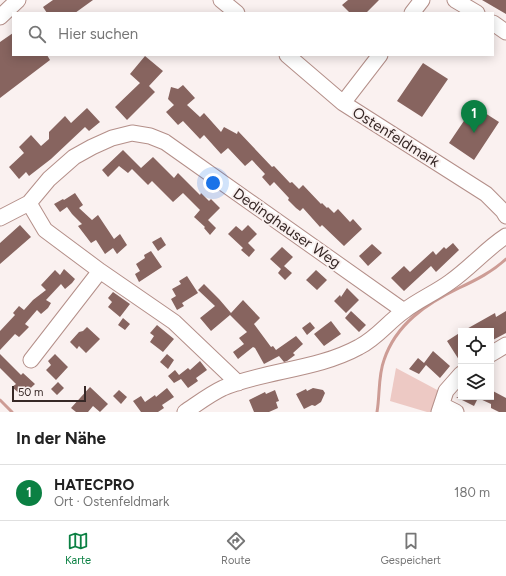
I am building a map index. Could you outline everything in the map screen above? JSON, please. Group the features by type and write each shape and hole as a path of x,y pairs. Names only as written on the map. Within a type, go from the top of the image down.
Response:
{"street":[{"path":"0,17 18,0"},
{"path":"221,0 236,12"},
{"path":"413,12 422,0"},
{"path":"455,0 475,12"},
{"path":"494,24 506,32"},
{"name":"Ostenfeldmark","path":"288,56 343,103 486,194 506,216"},
{"path":"343,103 379,56"},
{"name":"Dedinghauser Weg","path":"0,218 29,203 49,179 74,157 112,138 132,133 150,136 165,142 404,311"},
{"path":"29,203 45,230 100,271 174,322 238,383"},
{"path":"185,412 222,389 238,383 343,355 360,347 377,336 404,311 449,283 473,264 494,243 506,236"},
{"path":"31,360 100,271"},
{"path":"494,352 506,346"},
{"path":"456,412 440,409 446,392 458,378"}],"shaded area":[{"path":"396,368 441,392 433,412 427,412 390,401"}],"building":[{"path":"53,0 93,0 76,12 46,12 43,7"},
{"path":"348,0 379,0 367,12 349,12 342,5"},
{"path":"482,0 506,0 506,14"},
{"path":"12,34 12,56 48,56 50,60 0,98 0,42"},
{"path":"145,56 163,71 149,86 155,92 127,120 115,107 140,83 130,74"},
{"path":"423,63 448,79 422,117 397,101"},
{"path":"183,85 195,98 187,105 200,117 204,113 221,132 224,127 237,134 238,131 272,167 274,166 290,183 292,182 299,189 303,185 321,204 322,203 327,208 328,207 334,213 338,209 350,222 353,219 362,229 344,246 322,225 320,227 303,208 300,211 296,208 274,182 270,186 262,177 265,174 252,160 245,166 228,148 221,154 204,135 200,139 183,121 178,125 166,112 174,105 168,99 171,87 178,89"},
{"path":"474,106 499,122 474,160 449,143"},
{"path":"87,108 100,122 89,131 85,127 51,159 29,176 26,172 19,179 9,167 24,153 19,147 31,135 41,146 49,139 49,132 65,116 71,123"},
{"path":"123,150 141,168 153,157 174,178 178,173 200,195 201,193 209,201 211,199 220,208 208,220 216,228 210,235 204,228 205,227 194,217 200,210 183,193 173,202 152,181 148,185 132,169 128,173 119,166 108,177 102,170"},
{"path":"75,193 83,205 79,208 92,220 98,215 114,239 120,234 127,245 117,254 113,248 105,254 96,240 91,243 78,226 82,224 67,207 60,212 54,204"},
{"path":"20,225 31,237 0,264 0,243"},
{"path":"248,225 257,234 248,243 255,250 249,257 241,250 243,248 228,234 236,226 242,231"},
{"path":"161,237 166,245 158,251 152,242"},
{"path":"453,243 459,250 436,272 431,266 404,291 391,278 404,266 410,272 433,251 436,255 444,247 446,249"},
{"path":"372,244 382,253 368,266 359,256"},
{"path":"282,247 293,257 284,266 292,273 285,280 278,273 281,269 270,259"},
{"path":"151,251 162,267 139,282 135,274 140,271 136,264 145,258 144,255"},
{"path":"64,269 75,279 72,283 65,289 61,284 46,300 51,303 48,308 41,314 37,310 25,324 29,327 19,337 15,334 0,350 0,331 15,315 13,313 19,306 24,310 33,300 46,290 41,285 55,270 60,275"},
{"path":"316,270 327,280 317,290 306,280"},
{"path":"187,276 198,293 182,303 184,306 177,310 171,299 176,296 172,289 181,284 179,281"},
{"path":"204,284 231,313 243,300 260,318 254,324 271,347 273,346 276,350 296,336 303,344 293,353 295,355 284,362 279,356 264,364 253,347 238,359 233,352 244,344 239,338 247,332 230,315 211,331 200,318 215,306 198,290"},
{"path":"347,288 359,300 346,313 334,301 340,295 341,297"},
{"path":"113,292 130,304 120,317 108,307 112,302 108,298"},
{"path":"351,311 366,325 359,332 345,318"},
{"path":"506,311 506,333 494,339 494,328 468,328 495,313 496,317"},
{"path":"123,318 130,324 125,330 118,325"},
{"path":"331,321 341,334 324,346 314,334"},
{"path":"310,322 315,328 307,335 302,328"},
{"path":"157,325 174,339 163,352 150,342 154,336 150,333"},
{"path":"87,327 100,339 86,353 79,346 77,349 70,342 79,332 83,331"},
{"path":"458,334 458,358 447,341"},
{"path":"433,351 450,366 440,378 426,365 419,374 409,369 418,358 424,363"},
{"path":"0,354 21,375 23,373 35,384 22,396 12,387 16,384 0,368"},
{"path":"55,354 68,367 56,380 46,370 51,365 48,361"},
{"path":"167,354 174,360 168,369 160,362"},
{"path":"200,361 207,370 196,378 198,381 188,388 181,379 174,383 168,376 175,370 179,375 188,368 190,370"},
{"path":"58,382 64,388 57,395 51,389"},
{"path":"90,387 108,404 100,412 93,406 88,412 76,412 71,408"},
{"path":"167,388 174,397 162,405 164,408 158,412 141,412 133,401 141,396 145,402 155,395 156,397"},
{"path":"313,388 323,390 325,393 321,402 315,406 312,405 304,409 296,394 306,389 307,391"},
{"path":"119,390 127,397 121,404 113,396"},
{"path":"275,390 279,401 276,402 278,408 269,412 254,412 249,400 265,392 266,394"},
{"path":"494,392 506,398 506,412 499,412 491,408 491,404 482,400 494,400"},
{"path":"462,400 477,400 474,406"}],"waterway":[{"path":"377,412 382,366 389,347 404,326 424,308 484,275 506,259"},
{"path":"0,400 12,412"}],"place":[{"name":"HATECPRO","path":"474,133"}]}
